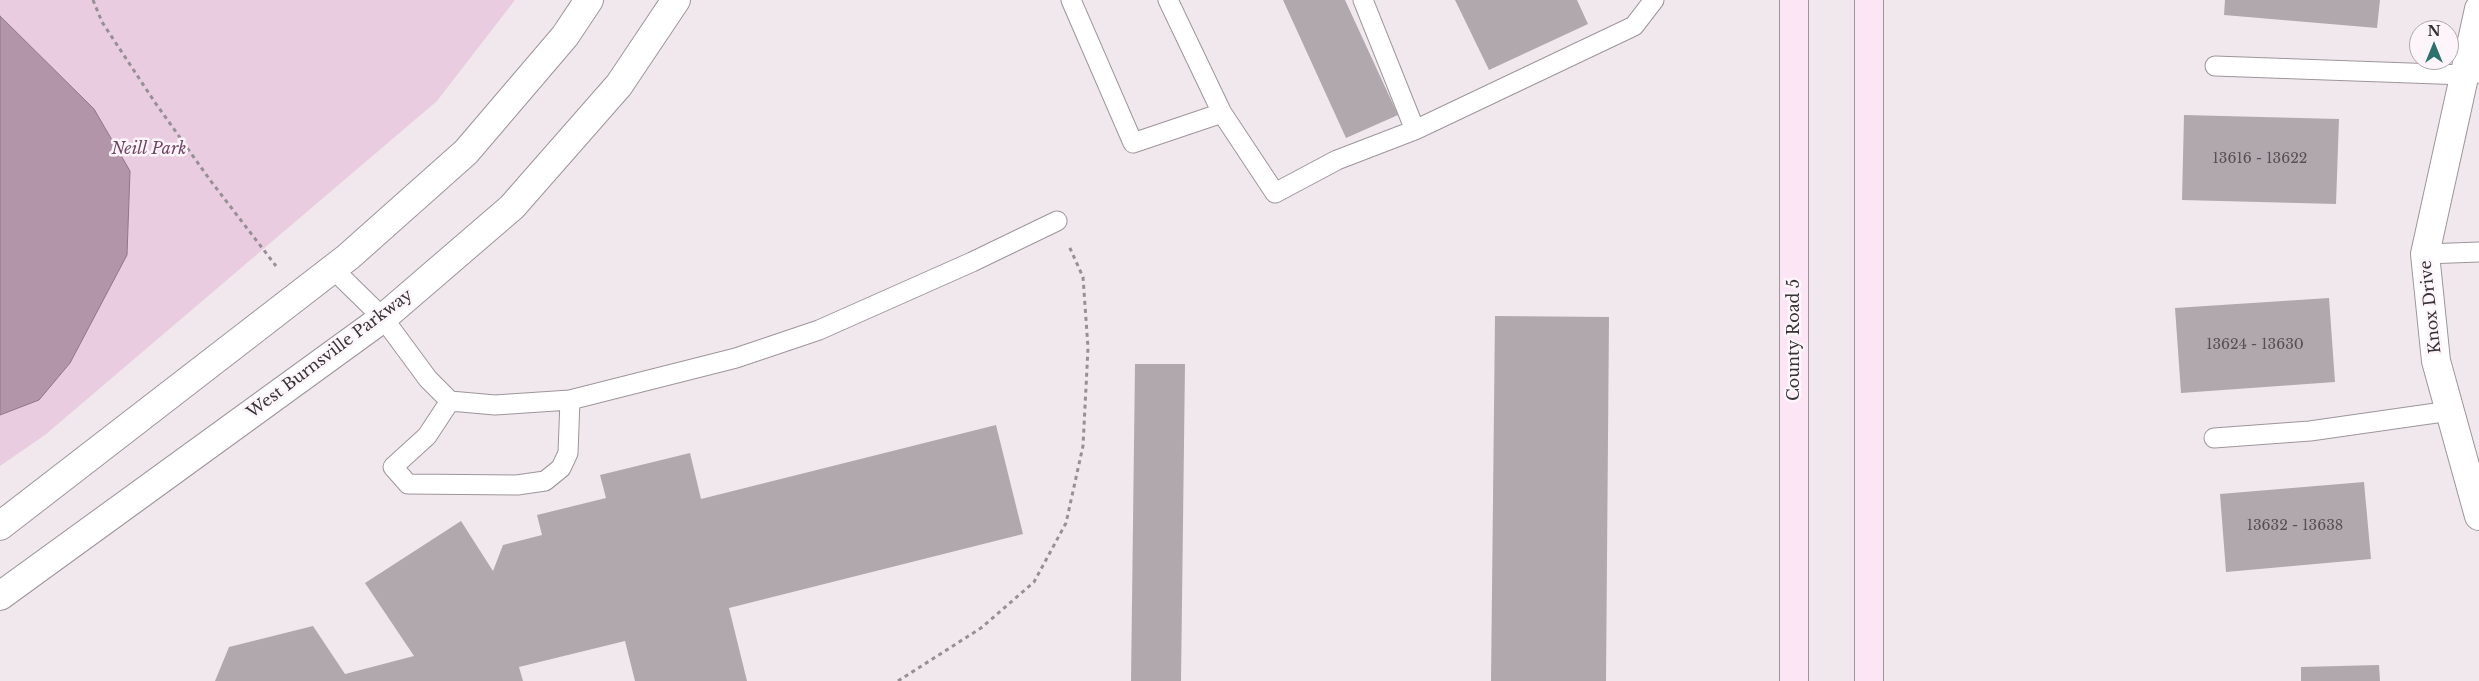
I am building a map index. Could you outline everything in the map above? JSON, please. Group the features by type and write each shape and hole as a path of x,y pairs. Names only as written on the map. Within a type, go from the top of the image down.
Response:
{"main road":[{"name":"County Road 5","path":"1794,0 1794,681"},
{"path":"1869,0 1869,681"}],"street":[{"path":"0,526 333,268 466,152 565,36 590,0"},
{"name":"West Burnsville Parkway","path":"0,596 383,318 512,207 619,85 676,0"},
{"name":"Knox Drive","path":"2479,9 2472,74 2425,254 2436,361 2450,411 2472,466 2479,516"}],"lane":[{"path":"1071,0 1133,143 1222,113"},
{"path":"1168,0 1222,113 1275,193 1337,160 1415,130 1634,26 1654,0"},
{"path":"1363,0 1415,130"},
{"path":"2215,66 2472,74"},
{"path":"333,268 383,318 428,379 450,401 495,405 570,400 736,358 819,330 972,262 1057,221"},
{"path":"2425,254 2479,252"},
{"path":"450,401 427,436 393,467 408,484 517,485 545,481 562,468 568,453 570,400"},
{"path":"2214,438 2310,431 2450,411"}],"path":[{"path":"93,0 102,22 154,101 210,180 276,266"},
{"path":"898,681 981,628 1034,582 1066,523 1083,446 1088,348 1083,277 1057,221"}],"green space":[{"name":"Neill Park","path":"0,0 515,0 437,101 45,435 0,466"}],"shaded area":[{"path":"0,16 94,109 130,171 127,255 70,363 39,400 0,415"}],"building":[{"path":"1283,0 1345,0 1398,115 1346,138"},
{"path":"1455,0 1577,0 1588,24 1489,70"},
{"path":"2225,0 2380,0 2377,28 2224,15"},
{"path":"2184,115 2339,119 2336,204 2182,200"},
{"path":"2329,298 2335,382 2181,393 2175,308"},
{"path":"1495,316 1609,317 1606,681 1491,681"},
{"path":"1135,364 1185,364 1181,681 1131,681"},
{"path":"996,425 1023,534 729,608 747,681 635,681 625,641 519,667 523,681 215,681 229,647 313,626 345,674 414,656 365,583 461,521 493,571 503,545 542,535 537,515 606,498 600,475 690,453 701,499"},
{"path":"2364,482 2371,559 2226,572 2220,494"},
{"path":"2379,665 2380,681 2301,681 2301,667"}]}
